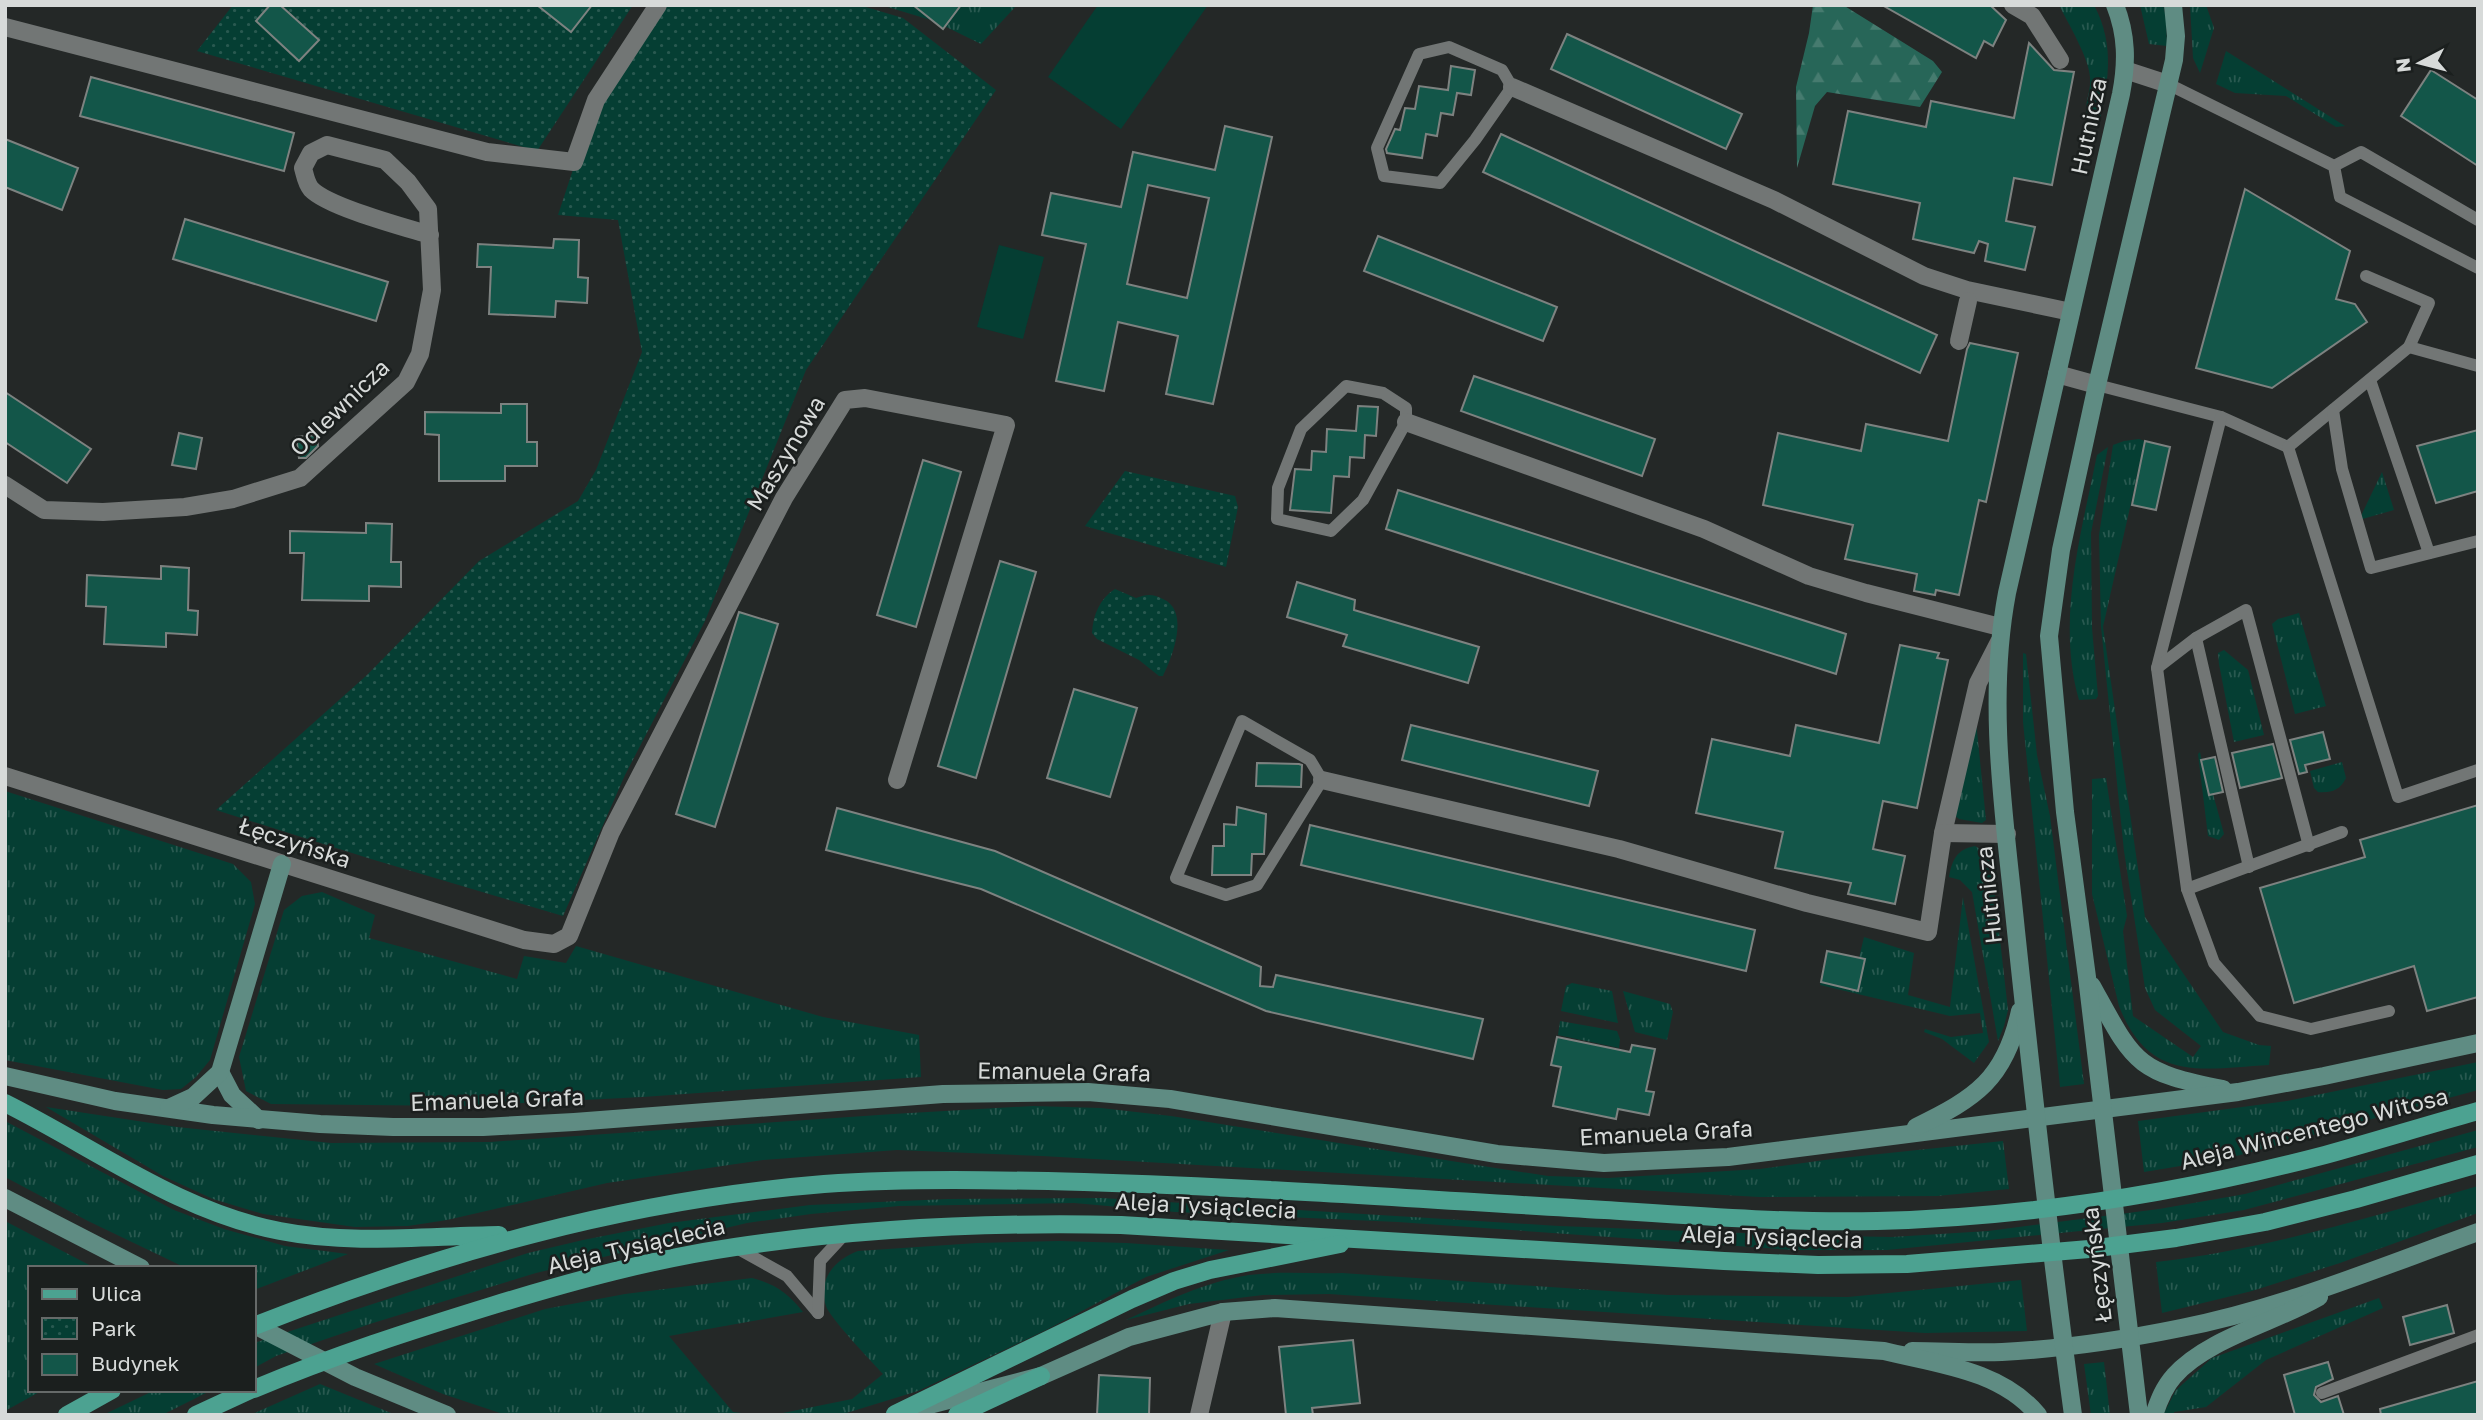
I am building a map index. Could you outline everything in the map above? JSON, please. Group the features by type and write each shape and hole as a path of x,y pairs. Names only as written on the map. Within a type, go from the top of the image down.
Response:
{"main road":[{"path":"5,1102 169,1193 237,1219 281,1231 370,1238 527,1234"},
{"name":"Aleja Wincentego Witosa","path":"2162,1191 2324,1155 2478,1111"},
{"name":"Aleja Tysiąclecia","path":"256,1388 369,1345 561,1285 734,1247 844,1235 939,1226 1042,1223 1180,1227 1818,1265 1907,1264 2089,1250 2176,1238 2278,1219 2478,1164"},
{"name":"Aleja Tysiąclecia","path":"256,1325 401,1273 527,1234 617,1213 707,1197 828,1184 960,1179 1174,1185 1718,1217 1878,1221 1959,1216 2162,1191"},
{"path":"894,1415 1174,1281 1220,1268 1363,1239"},
{"path":"957,1415 1041,1377"},
{"path":"67,1415 108,1392"},
{"name":"Aleja Tysiąclecia","path":"196,1415 248,1392"}],"street":[{"path":"5,27 487,152 574,162 596,100 658,5"},
{"path":"2013,5 2032,16 2060,60"},
{"path":"2115,5 2125,43 2125,70"},
{"path":"2102,1109 2065,811 2049,636 2056,580 2097,385 2168,84 2176,36 2173,5"},
{"name":"Hutnicza","path":"2073,1415 2023,997 2000,763 2000,635 2125,70 2168,84"},
{"path":"1512,87 1774,200 1924,276 1967,290 2071,313"},
{"name":"Odlewnicza","path":"5,485 44,510 103,512 185,507 233,499 300,478 406,382 420,354 432,290 430,235 428,209 408,181 385,160 327,145 311,153 303,168 309,187 321,198 430,235"},
{"path":"1959,341 1968,301"},
{"path":"2057,374 2097,385"},
{"name":"Maszynowa","path":"569,936 617,820 784,498 845,400 865,398 1006,425 897,780"},
{"path":"1322,780 1619,849 1796,900 1927,932 1943,833 1978,683 2000,635 1809,576 1704,529 1406,422"},
{"name":"Łęczyńska","path":"5,776 524,940 554,944 569,936"},
{"path":"1943,833 2007,834"},
{"path":"169,1108 193,1097 220,1072 282,864"},
{"path":"2087,977 2125,1045 2138,1061 2153,1071 2173,1078 2238,1092"},
{"path":"1903,1133 1948,1111 1980,1090 1992,1077 2014,1038 2023,997"},
{"path":"2037,1117 2238,1092 2478,1044"},
{"path":"220,1072 232,1095 260,1120"},
{"name":"Emanuela Grafa","path":"5,1076 115,1101 260,1120 393,1127 574,1122 943,1094 1088,1092 1170,1099 1497,1154 1571,1162 1646,1162 1728,1157 2037,1117"},
{"name":"Łęczyńska","path":"2102,1109 2139,1415"},
{"path":"5,1198 137,1266"},
{"path":"894,1415 1041,1377 1129,1337 1223,1312 1250,1308 1301,1308 1884,1351 2000,1352 2064,1346 2181,1328 2231,1316 2341,1283 2478,1232"},
{"path":"2154,1415 2161,1395 2189,1362 2212,1348 2297,1310 2341,1283"},
{"path":"1199,1415 1223,1312"},
{"path":"256,1327 355,1377 442,1413"},
{"path":"1884,1351 1978,1374 2006,1385 2025,1399 2038,1415"}],"lane":[{"path":"1449,47 1502,70 1512,87 1475,140 1440,183 1384,176 1377,148 1419,54 1449,47"},
{"path":"2168,84 2334,166"},
{"path":"2334,166 2361,152 2478,220"},
{"path":"2334,166 2340,197 2478,268"},
{"path":"2288,447 2409,347 2429,303 2366,276"},
{"path":"2409,347 2478,366"},
{"path":"2370,380 2428,554"},
{"path":"2097,385 2221,417 2288,447 2398,797 2478,770"},
{"path":"1346,386 1382,393 1406,408 1406,422 1363,500 1331,531 1277,519 1278,488 1301,429 1346,386"},
{"path":"2333,410 2342,468 2371,568 2478,541"},
{"path":"2221,417 2157,667 2187,889 2214,963 2260,1016 2311,1029 2389,1011"},
{"path":"2157,667 2196,638 2246,610 2309,846"},
{"path":"2196,638 2249,867"},
{"path":"1242,721 1310,760 1322,780 1257,885 1226,895 1176,878 1242,721"},
{"path":"2187,889 2342,832"},
{"path":"734,1247 787,1276 818,1313 820,1261 844,1235"},
{"path":"2322,1393 2478,1335"}],"green space":[{"path":"233,5 633,5 537,151 197,51"},
{"path":"658,5 859,5 903,18 996,90 806,370 705,621 625,775 563,916 216,810 367,675 479,561 578,501 596,470 642,352 618,220 558,215 596,100"},
{"path":"881,5 1017,5 981,44 934,21"},
{"path":"1098,5 1208,5 1121,129 1048,77"},
{"path":"1813,5 1843,5 1933,61 1942,72 1920,107 1827,92 1815,106 1797,168 1796,87"},
{"path":"2059,5 2094,5 2101,20 2108,51 2108,66 2098,128 2091,122 2086,110 2090,85 2089,69"},
{"path":"2140,5 2163,5 2167,46 2149,44"},
{"path":"2190,5 2206,5 2214,28 2200,73 2193,58"},
{"path":"2226,51 2345,126 2336,127 2286,96 2235,93 2216,84"},
{"path":"999,245 1044,257 1023,339 977,327"},
{"path":"2139,439 2145,441 2103,627 2145,917 2223,1032 2259,1045 2271,1046 2269,1065 2221,1068 2180,1066 2162,1060 2146,1048 2131,1031 2119,1006 2092,894 2092,779 2106,778 2127,916 2123,931 2133,1016 2193,1057 2201,1046 2155,1010 2145,988 2124,851 2101,627 2099,535 2113,445"},
{"path":"2108,447 2091,533 2092,628 2098,696 2096,699 2079,700 2070,639 2073,577 2097,455"},
{"path":"1125,471 1235,496 1238,507 1226,567 1085,526"},
{"path":"2382,472 2394,510 2359,520"},
{"path":"1115,589 1136,598 1150,595 1159,597 1171,605 1176,613 1178,623 1175,646 1163,676 1159,676 1139,660 1097,639 1092,633 1098,608 1105,597"},
{"path":"2299,613 2326,706 2295,714 2272,624 2278,619"},
{"path":"2224,650 2248,670 2264,735 2234,742 2219,664 2218,653"},
{"path":"2023,653 2026,654 2037,755 2050,816 2084,1084 2060,1087 2023,722"},
{"path":"1976,721 1986,820 1982,823 1959,819 1954,815"},
{"path":"2200,752 2209,795 2213,794 2224,834 2219,840 2208,836 2198,754"},
{"path":"2342,762 2346,778 2341,785 2331,791 2318,792 2314,788 2310,771"},
{"path":"5,791 233,864 251,882 255,904 210,1060 196,1077 181,1089 163,1090 5,1060"},
{"path":"1975,846 1988,854 1991,861 2008,1010 1998,1041 1972,892 1960,880 1949,877 1956,856"},
{"path":"322,892 375,915 369,938 517,979 524,956 566,963 576,946 823,1017 919,1035 921,1077 643,1097 463,1106 271,1104 246,1091 239,1057 284,910 302,896"},
{"path":"1963,897 1989,1042 1974,1063 1942,1039 1924,1032 1925,1029 1951,1037 1983,1033 1980,1013 1950,1016 1820,985 1821,982 1858,990 1865,959 1859,958 1864,937 1914,953 1908,995 1950,1007"},
{"path":"1572,983 1612,991 1618,1023 1561,1011 1566,986"},
{"path":"1623,991 1670,1004 1673,1012 1667,1040 1635,1032"},
{"path":"1560,1021 1617,1031 1619,1048 1558,1035"},
{"path":"2478,1062 2478,1090 2229,1158 2144,1172 2138,1121 2287,1101"},
{"path":"1033,1106 1101,1108 1171,1116 1548,1176 1608,1178 1760,1169 2003,1141 2009,1189 1937,1196 1759,1197 897,1150 763,1160 607,1183 447,1220 408,1226 355,1227 263,1214 213,1199 163,1176 46,1107 177,1127 331,1143 490,1142"},
{"path":"5,1121 174,1210 224,1229 285,1246 348,1254 256,1289 256,1266 182,1266 5,1177"},
{"path":"2478,1130 2478,1147 2244,1210 2162,1223 1887,1250 1793,1250 1398,1222 1175,1212 1074,1203 899,1206 811,1214 747,1223 536,1273 373,1323 276,1356 256,1367 256,1342 528,1253 669,1223 810,1205 948,1199 1102,1198 1559,1226 1892,1237 1988,1231 2159,1209 2245,1194"},
{"path":"2478,1186 2478,1213 2340,1263 2252,1291 2162,1313 2156,1262 2278,1240"},
{"path":"5,1221 91,1266 28,1266 28,1392 39,1392 5,1411"},
{"path":"1059,1241 1229,1250 1146,1277 1048,1329 918,1391 840,1415 773,1415 852,1399 883,1374 842,1329 826,1306 826,1279 842,1259 858,1251"},
{"path":"1272,1273 1342,1273 1668,1295 1848,1297 2021,1280 2027,1331 1925,1333 1329,1294 1263,1295 1189,1304 1126,1320 1186,1293 1233,1278"},
{"path":"752,1278 780,1290 803,1312 669,1336 733,1412 759,1415 506,1415 443,1394 374,1364 545,1309 625,1294"},
{"path":"2379,1298 2383,1308 2266,1360 2206,1407 2163,1415 2176,1390 2212,1358"},
{"path":"2104,1362 2110,1415 2091,1415 2084,1364"},
{"path":"320,1384 396,1415 250,1415"},
{"path":"151,1392 208,1392 162,1415 103,1415"}],"building":[{"path":"270,5 280,5 319,40 299,61 256,21"},
{"path":"537,5 592,5 571,32"},
{"path":"913,5 961,5 943,29"},
{"path":"1882,5 1990,5 2006,20 1993,46 1984,41 1976,58"},
{"path":"1567,34 1742,114 1726,149 1551,69"},
{"path":"2029,43 2054,70 2074,72 2052,185 2014,178 2006,221 2035,227 2025,270 1985,261 1988,244 1979,241 1974,253 1913,239 1920,203 1833,184 1848,111 1926,127 1931,101 2014,118"},
{"path":"1451,66 1475,70 1471,95 1457,93 1453,115 1441,113 1437,136 1426,134 1422,158 1387,153 1386,149 1395,129 1400,130 1405,108 1415,109 1419,86 1448,90"},
{"path":"2431,70 2478,100 2478,166 2401,116"},
{"path":"91,77 294,133 284,171 80,116"},
{"path":"1225,126 1272,137 1213,404 1166,394 1178,336 1118,322 1104,391 1056,381 1086,244 1042,235 1051,193 1121,207 1133,152 1215,170","holes":["1148,185 1209,198 1187,298 1127,284"]},
{"path":"1501,134 1937,335 1920,373 1483,172"},
{"path":"5,139 78,168 62,210 5,187"},
{"path":"2245,189 2350,251 2336,299 2355,304 2367,322 2272,388 2196,368"},
{"path":"185,219 388,282 376,321 173,259"},
{"path":"1378,236 1557,307 1543,341 1364,271"},
{"path":"554,239 579,240 578,277 588,278 587,303 556,301 555,317 489,314 491,267 477,267 478,244 553,248"},
{"path":"1970,343 2018,353 1986,502 1979,500 1959,595 1936,590 1935,595 1914,591 1917,574 1845,559 1853,525 1763,505 1778,433 1861,451 1866,424 1948,441"},
{"path":"1474,376 1655,439 1642,476 1461,411"},
{"path":"5,392 91,449 67,483 5,442"},
{"path":"501,404 527,404 527,442 537,442 537,466 505,466 505,481 439,481 439,435 425,434 425,412 501,413"},
{"path":"1358,406 1378,407 1376,436 1365,435 1364,458 1350,457 1349,477 1334,476 1331,513 1290,510 1295,469 1311,470 1312,451 1326,452 1327,429 1356,431"},
{"path":"2478,430 2478,491 2436,503 2417,446"},
{"path":"179,433 202,438 196,469 172,465"},
{"path":"317,435 318,446 306,458 299,458 296,437"},
{"path":"2145,441 2170,447 2156,510 2132,505"},
{"path":"923,460 961,472 916,627 877,615"},
{"path":"1398,490 1846,634 1836,674 1386,529"},
{"path":"366,523 392,524 391,562 401,562 401,587 369,586 369,601 302,600 304,553 290,553 290,531 366,533"},
{"path":"1000,561 1036,572 976,778 938,766"},
{"path":"161,566 189,568 188,610 198,611 197,635 166,633 166,647 104,644 106,607 86,606 87,575 161,579"},
{"path":"1297,582 1355,600 1354,610 1479,647 1468,683 1343,646 1347,635 1287,617"},
{"path":"739,612 778,624 715,827 676,814"},
{"path":"1900,645 1939,653 1937,658 1948,660 1917,808 1883,801 1873,849 1905,856 1895,904 1848,894 1851,883 1775,868 1783,832 1696,813 1712,739 1790,756 1796,725 1879,743"},
{"path":"1074,689 1137,708 1110,797 1047,778"},
{"path":"1411,725 1598,771 1589,806 1402,760"},
{"path":"2323,732 2330,759 2305,765 2307,772 2299,774 2290,740"},
{"path":"2273,744 2282,778 2240,788 2232,753"},
{"path":"2215,757 2223,792 2209,795 2201,760"},
{"path":"1257,763 1302,765 1301,787 1256,786"},
{"path":"2478,805 2478,997 2427,1011 2414,966 2294,1003 2260,888 2365,857 2360,840"},
{"path":"1237,807 1266,814 1264,854 1252,854 1251,875 1212,875 1213,846 1224,846 1224,824 1236,825"},
{"path":"837,808 995,851 1261,967 1260,986 1273,987 1276,975 1483,1019 1473,1059 1266,1011 981,889 826,850"},
{"path":"1310,825 1755,930 1746,971 1301,865"},
{"path":"1827,951 1865,959 1858,991 1821,982"},
{"path":"1557,1037 1630,1052 1632,1045 1655,1049 1646,1091 1654,1092 1649,1115 1618,1109 1616,1119 1553,1106 1561,1067 1551,1065"},
{"path":"2447,1305 2454,1333 2410,1345 2403,1317"},
{"path":"1353,1340 1360,1403 1312,1408 1313,1415 1286,1415 1279,1347"},
{"path":"2328,1362 2333,1379 2316,1387 2314,1395 2321,1402 2338,1396 2344,1415 2295,1415 2284,1375"},
{"path":"1099,1375 1150,1378 1149,1415 1097,1415"},
{"path":"2478,1381 2478,1415 2381,1415 2380,1409"}]}
